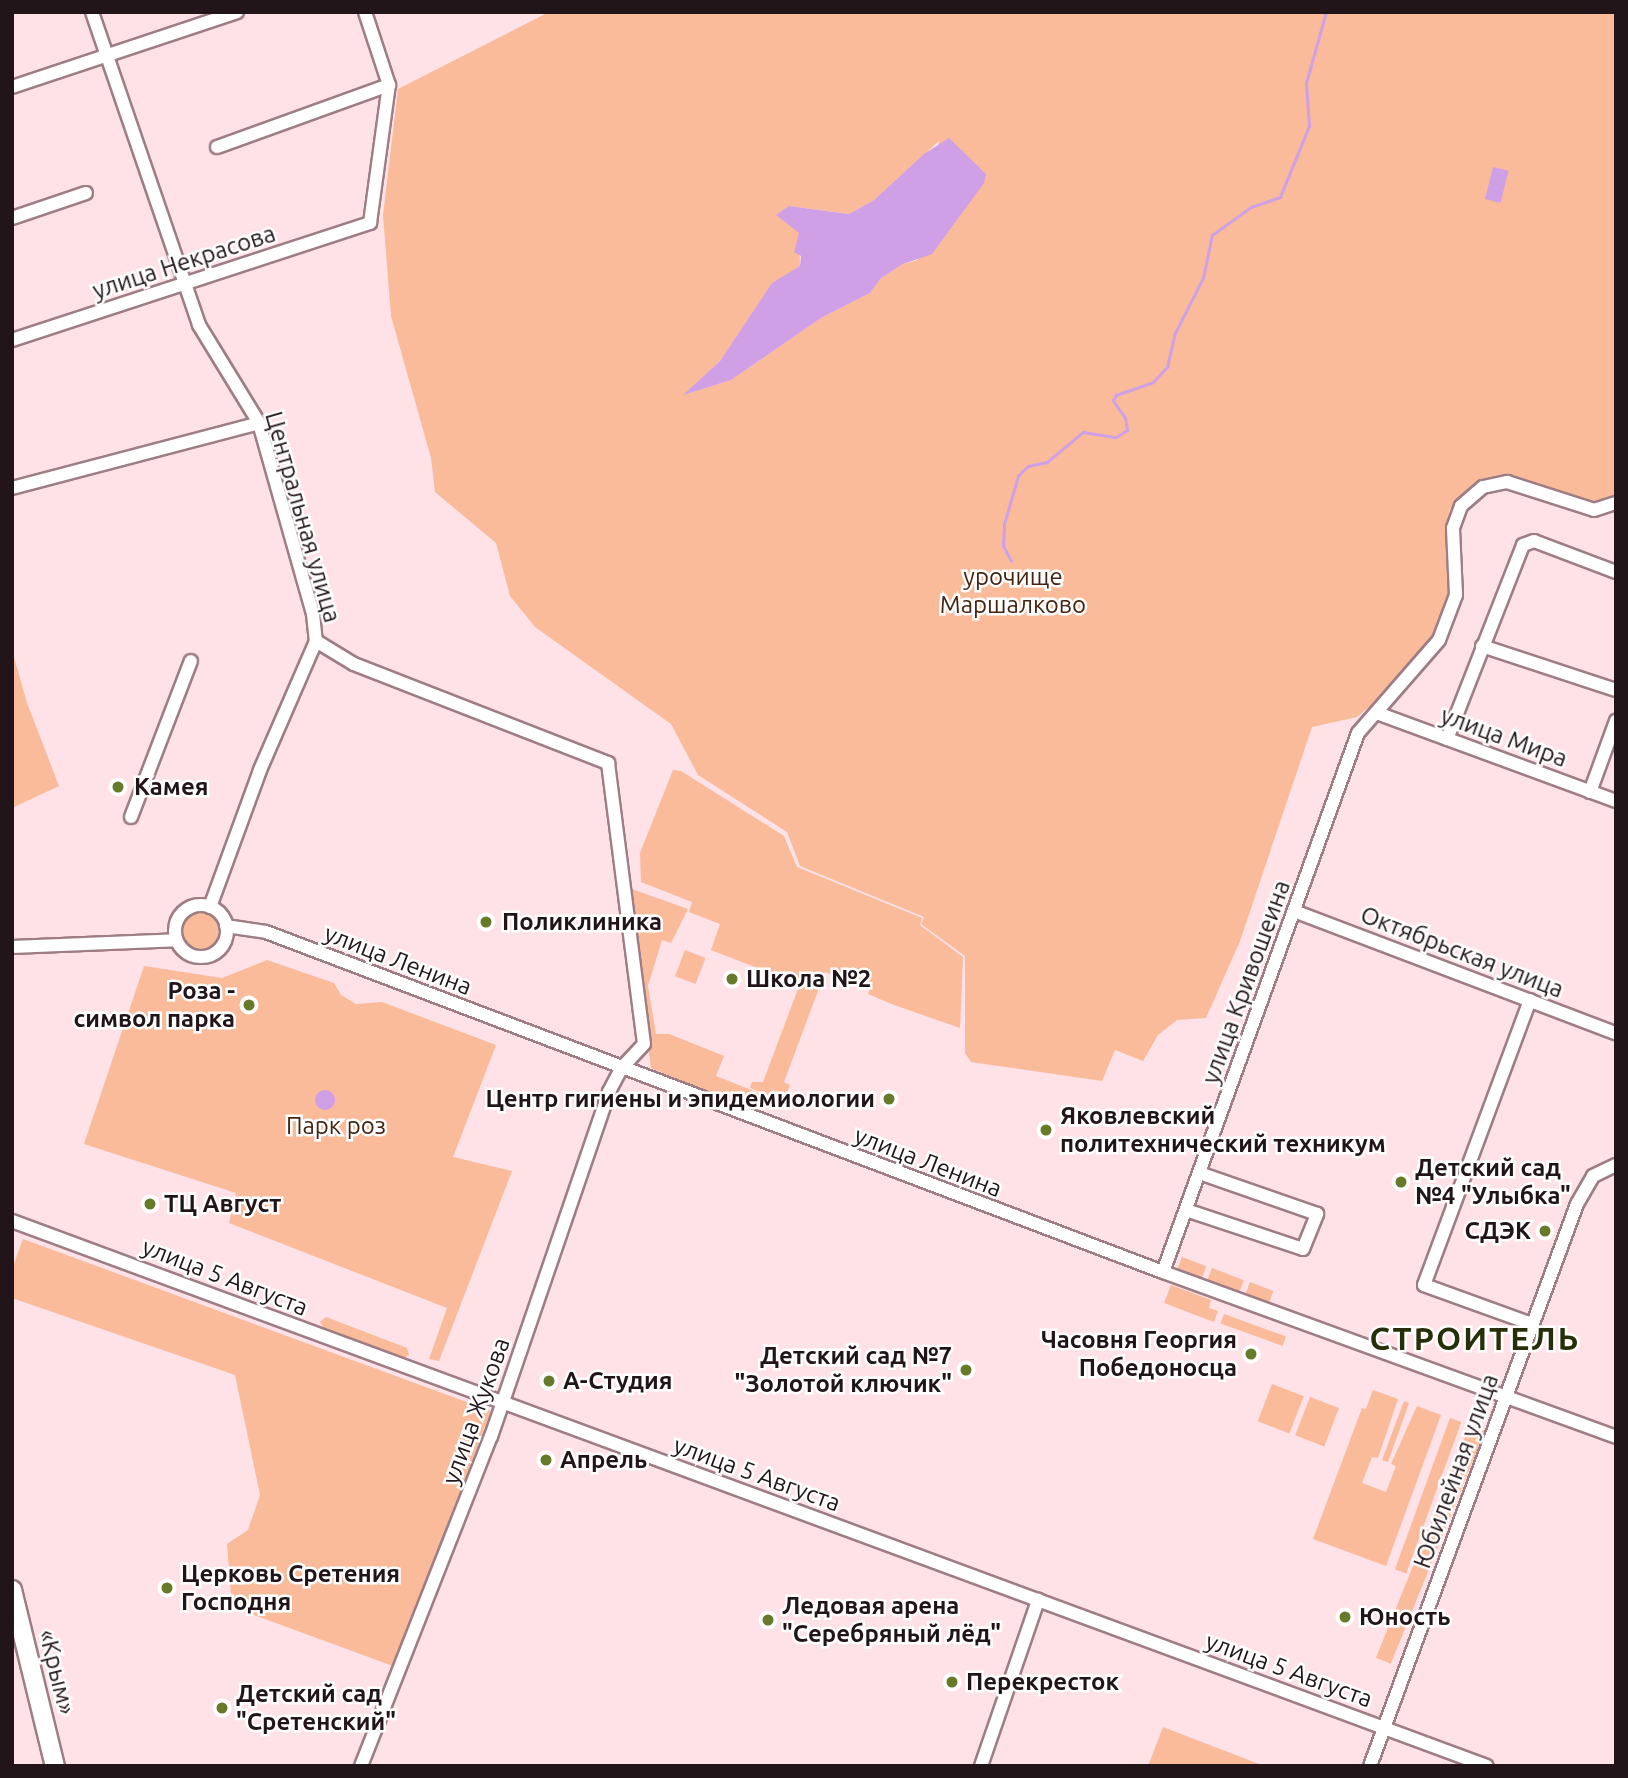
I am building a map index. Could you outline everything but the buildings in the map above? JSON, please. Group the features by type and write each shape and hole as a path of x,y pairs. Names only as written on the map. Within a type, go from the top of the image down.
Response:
{"highway":[{"name":"«Крым»","path":"12,1590 53,1766"},
{"name":"«Крым»","path":"12,1609 53,1766"}],"street":[{"name":"Центральная улица","path":"92,12 184,284 206,340 258,423 313,614 316,641 354,664 608,763 644,1044 621,1069"},
{"path":"12,87 237,12"},
{"path":"218,146 389,85 365,12"},
{"name":"улица Некрасова","path":"12,340 370,223 389,85"},
{"path":"12,218 86,193"},
{"path":"12,488 258,423"},
{"name":"улица Кривошеина","path":"1163,1272 1358,733 1367,719 1377,713 1439,640 1456,595 1453,528 1471,495 1507,482 1594,510 1616,503"},
{"path":"1447,739 1520,550 1535,541 1616,572"},
{"path":"210,907 261,769 316,641"},
{"path":"1482,646 1616,690"},
{"path":"131,817 191,661"},
{"name":"улица Мира","path":"1377,713 1616,801"},
{"path":"1590,792 1616,721"},
{"path":"210,907 226,926 223,945 208,956 189,955 176,940 177,921 191,908 210,907"},
{"name":"Октябрьская улица","path":"1294,911 1616,1033"},
{"name":"улица Ленина","path":"226,926 266,932 621,1069 1163,1272 1505,1399 1616,1437"},
{"path":"12,947 141,945 176,940"},
{"path":"1530,1000 1424,1285 1532,1324"},
{"name":"улица Жукова","path":"361,1766 502,1403 609,1092 621,1069"},
{"name":"Юбилейная улица","path":"1370,1766 1582,1192 1593,1176 1616,1164"},
{"path":"1186,1210 1303,1250 1317,1214 1199,1173"},
{"name":"улица 5 Августа","path":"12,1220 1486,1765"},
{"path":"981,1766 1038,1600"}],"green space":[{"name":"урочище Маршалково","path":"549,12 1616,12 1616,494 1590,505 1503,475 1449,510 1451,606 1424,651 1392,688 1357,717 1312,727 1240,941 1206,1018 1177,1020 1158,1035 1143,1061 1115,1050 1102,1081 971,1062 965,1053 965,956 921,924 924,917 800,866 787,832 698,775 671,724 535,627 510,596 496,543 435,492 431,458 391,316 383,215 398,89","holes":["939,141 918,260 903,264 881,278 870,293 821,318 731,380 685,394 720,361 763,297 800,266 799,233 791,223 789,206 849,214 874,200"]},
{"path":"12,650 27,703 59,786 12,808"},
{"path":"673,770 681,771 784,836 797,867 922,918 920,925 963,957 960,1028 894,1005 868,994 870,989 825,972 784,1082 790,1085 784,1101 750,1088 752,1082 763,1082 801,981 774,970 769,981 758,976 760,969 711,950 720,924 689,912 692,902 641,882 640,853"},
{"path":"626,887 688,909 671,943 662,940 648,986 656,1034 669,1034 724,1056 716,1076 764,1095 757,1114 651,1068"},
{"path":"201,913 214,918 219,931 214,944 201,949 188,944 183,931 188,918"},
{"path":"685,950 706,958 696,984 675,976"},
{"name":"Парк роз","path":"267,960 334,983 341,995 356,1004 382,1002 496,1045 453,1157 512,1171 439,1361 429,1359 447,1308 229,1223 236,1193 84,1144 144,966 222,978"},
{"path":"23,1239 491,1411 393,1666 232,1607 227,1544 248,1530 260,1495 235,1375 12,1298 12,1269"},
{"path":"1182,1257 1206,1266 1202,1278 1177,1269"},
{"path":"1212,1268 1244,1280 1239,1292 1207,1280"},
{"path":"1250,1282 1273,1291 1268,1304 1245,1295"},
{"path":"1171,1285 1211,1300 1209,1308 1218,1311 1214,1322 1164,1303"},
{"path":"1224,1314 1286,1337 1283,1346 1221,1323"},
{"path":"326,1317 407,1348 409,1355 404,1358 323,1327 320,1322"},
{"path":"1272,1384 1304,1396 1289,1434 1258,1421"},
{"path":"1373,1390 1398,1399 1378,1458 1372,1457 1362,1483 1386,1492 1396,1466 1391,1464 1417,1406 1441,1415 1386,1566 1313,1539 1362,1408 1366,1409"},
{"path":"1310,1397 1339,1408 1324,1446 1295,1435"},
{"path":"1404,1401 1409,1403 1388,1462 1382,1460"},
{"path":"1450,1418 1461,1422 1406,1573 1395,1569"},
{"path":"1470,1425 1485,1431 1391,1664 1376,1658"},
{"path":"1163,1727 1264,1766 1148,1766"}],"shaded area":[{"path":"949,138 986,174 984,183 932,254 903,264 881,278 870,293 821,318 731,380 683,395 720,361 772,283 800,266 801,256 794,252 799,233 776,215 789,206 849,214 874,200 924,154"},
{"path":"1493,167 1509,171 1501,203 1485,199"},
{"path":"325,1090 332,1093 335,1100 332,1107 325,1110 318,1107 315,1100 318,1093"}],"waterway":[{"path":"1011,561 1003,546 1004,524 1018,476 1028,466 1047,462 1083,432 1116,437 1127,430 1125,418 1113,401 1116,395 1153,382 1167,367 1175,333 1203,278 1212,235 1251,207 1280,197 1309,126 1306,83 1326,12"}],"place":[{"name":"Камея","path":"118,787"},
{"name":"Поликлиника","path":"486,922"},
{"name":"Школа №2","path":"732,979"},
{"name":"Роза - символ парка","path":"249,1005"},
{"name":"Центр гигиены и эпидемиологии","path":"889,1099"},
{"name":"Яковлевский политехнический техникум","path":"1046,1130"},
{"name":"Детский сад №4 \"Улыбка\"","path":"1401,1182"},
{"name":"ТЦ Август","path":"150,1204"},
{"name":"СДЭК","path":"1545,1231"},
{"name":"Часовня Георгия Победоносца","path":"1251,1354"},
{"name":"Детский сад №7 \"Золотой ключик\"","path":"966,1370"},
{"name":"А-Студия","path":"549,1381"},
{"name":"Апрель","path":"546,1460"},
{"name":"Церковь Сретения Господня","path":"167,1588"},
{"name":"Юность","path":"1345,1617"},
{"name":"Ледовая арена \"Серебряный лёд\"","path":"768,1620"},
{"name":"Перекресток","path":"952,1682"},
{"name":"Детский сад \"Сретенский\"","path":"222,1708"}],"district":[{"name":"СТРОИТЕЛЬ","path":"1475,1338"}]}
